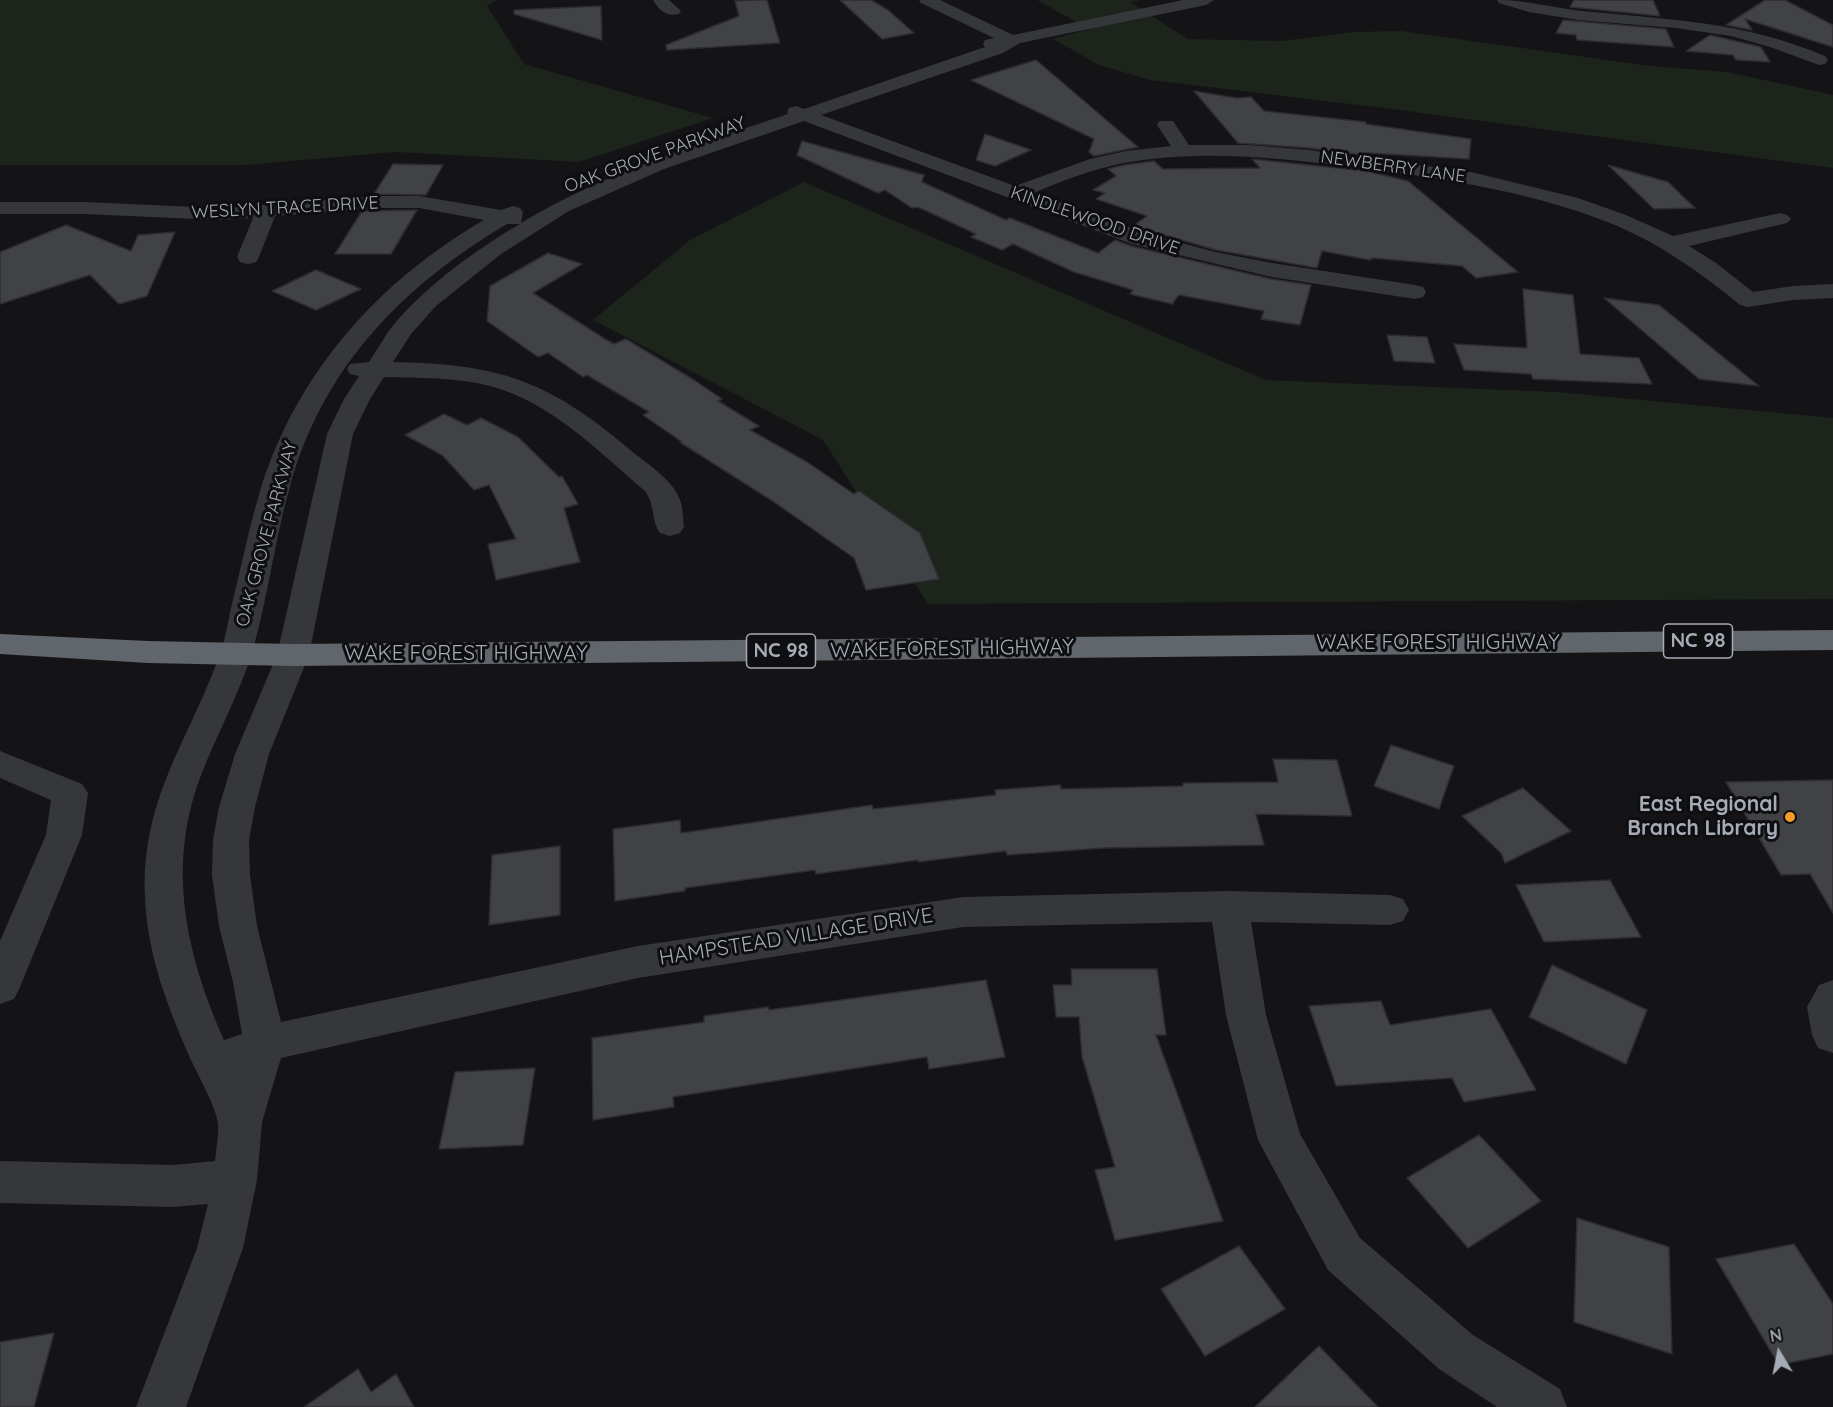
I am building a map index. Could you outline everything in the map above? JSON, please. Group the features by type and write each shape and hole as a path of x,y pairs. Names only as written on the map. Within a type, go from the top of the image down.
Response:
{"highway":[{"name":"WAKE FOREST HIGHWAY","path":"0,644 236,655 293,655 1833,640"}],"street":[{"path":"661,0 665,7 673,11"},
{"path":"927,0 1013,41"},
{"name":"OAK GROVE PARKWAY","path":"240,1122 183,993 169,940 164,898 164,855 180,784 236,655 276,488 288,449 312,396 330,368 366,324 414,278 440,257 504,217 616,165 997,49 1013,41 1122,15 1206,0"},
{"path":"1505,0 1569,15 1699,20 1766,40 1819,60"},
{"name":"OAK GROVE PARKWAY","path":"265,1044 253,982 238,926 231,875 231,840 237,807 252,754 293,655 340,434 357,399 402,330 428,301 493,249 533,224 601,188 794,111"},
{"name":"KINDLEWOOD DRIVE","path":"794,111 1140,239 1214,258 1415,292"},
{"path":"1166,125 1184,151"},
{"name":"NEWBERRY LANE","path":"1014,194 1072,170 1101,162 1184,151 1239,150 1297,154 1490,181 1580,204 1647,230 1673,243 1727,280 1748,300 1793,293 1833,291"},
{"name":"WESLYN TRACE DRIVE","path":"0,208 84,208 204,214 266,212 378,202 419,202 533,224"},
{"path":"248,257 266,212"},
{"path":"1673,243 1780,219"},
{"path":"330,368 436,371 474,376 533,393 558,407 655,485 666,499 670,527"},
{"path":"0,764 70,793 64,835 0,987"},
{"path":"1228,906 1246,1016 1280,1140 1344,1254 1456,1352 1542,1407"},
{"name":"HAMPSTEAD VILLAGE DRIVE","path":"214,1062 265,1044 638,962 963,912 1228,906 1390,910"},
{"path":"1833,998 1827,1007 1833,1035"},
{"path":"161,1407 220,1248 235,1180 240,1122 265,1044"},
{"path":"0,1182 173,1186 235,1180"}],"shaded area":[{"path":"0,0 497,0 487,6 524,64 713,118 579,162 395,152 246,165 0,165"},
{"path":"1037,0 1142,0 1130,2 1188,39 1281,41 1353,32 1401,31 1650,66 1727,72 1833,95 1833,168 1392,109 1150,80 1099,65 1053,39 1089,29"},
{"path":"804,182 1266,380 1557,392 1833,418 1833,599 928,604 823,440 593,320 690,240"}],"building":[{"path":"767,0 780,43 667,50 666,45 739,16 735,1"},
{"path":"840,0 871,0 888,10 914,33 882,39"},
{"path":"1574,0 1653,0 1660,16 1570,7"},
{"path":"1765,0 1785,0 1833,25 1833,47 1745,19 1752,30 1726,25"},
{"path":"601,6 602,40 514,14 514,10"},
{"path":"1563,20 1666,29 1674,47 1577,40 1576,35 1556,33"},
{"path":"1710,35 1761,47 1770,62 1736,60 1733,55 1686,51"},
{"path":"1036,60 1138,147 1094,156 1089,152 1094,139 971,80"},
{"path":"1194,91 1236,98 1251,97 1264,111 1366,122 1366,124 1471,139 1469,159 1368,153 1368,156 1309,148 1238,143"},
{"path":"985,134 1031,150 995,166 976,160"},
{"path":"802,141 924,175 922,182 1006,220 1010,218 1098,253 1115,240 1131,246 1271,279 1311,285 1300,325 1261,319 1264,311 1179,295 1172,304 1130,294 1133,290 1074,272 1013,244 1002,250 971,237 976,234 918,207 912,208 885,190 878,193 797,155"},
{"path":"1252,159 1366,171 1408,181 1518,272 1476,278 1462,266 1372,258 1370,260 1322,251 1317,268 1216,250 1133,226 1147,216 1096,199 1105,193 1093,190 1116,176 1108,169 1124,165 1154,161 1163,169 1260,168"},
{"path":"393,164 443,165 426,195 374,194"},
{"path":"1608,165 1668,182 1695,208 1654,209"},
{"path":"417,210 391,254 335,254 362,211"},
{"path":"66,225 131,251 138,235 175,232 147,296 119,304 90,275 0,304 0,252"},
{"path":"548,253 582,264 533,293 614,344 626,339 694,380 722,399 718,401 759,426 750,430 807,462 854,494 859,491 920,533 939,579 866,590 854,558 774,502 681,443 643,415 649,412 587,375 583,377 548,353 538,357 487,321 490,286"},
{"path":"316,270 361,289 316,310 272,291"},
{"path":"1523,289 1573,295 1580,354 1639,358 1652,384 1533,379 1531,374 1464,370 1454,344 1527,348"},
{"path":"1604,298 1659,305 1759,386 1699,379"},
{"path":"1387,335 1427,337 1435,363 1394,361"},
{"path":"444,414 467,425 481,418 518,437 559,477 562,476 578,504 564,508 580,562 496,580 488,544 516,539 489,485 474,490 442,455 405,435"},
{"path":"1391,745 1454,766 1439,809 1374,786"},
{"path":"1273,759 1337,760 1352,816 1256,814 1264,845 1104,848 1007,855 1006,851 816,874 815,870 685,888 685,891 615,901 613,829 680,820 681,833 872,805 873,809 996,795 995,790 1060,785 1061,789 1183,786 1183,783 1278,782"},
{"name":"East Regional Branch Library","path":"1833,780 1833,913 1810,874 1781,875 1726,782"},
{"path":"1523,788 1571,831 1505,863 1501,853 1462,816"},
{"path":"560,846 560,915 489,925 492,855"},
{"path":"1610,880 1641,937 1544,942 1516,885"},
{"path":"1552,965 1647,1010 1626,1064 1529,1017"},
{"path":"1071,969 1157,969 1166,1035 1156,1035 1223,1221 1115,1240 1095,1170 1115,1167 1082,1057 1079,1017 1056,1017 1053,985 1072,985"},
{"path":"986,980 1005,1057 929,1069 927,1057 673,1097 674,1107 593,1120 592,1038 704,1022 704,1016 768,1007 769,1010"},
{"path":"1381,1001 1390,1025 1491,1009 1536,1090 1464,1102 1452,1078 1336,1086 1309,1006"},
{"path":"535,1068 523,1145 439,1149 455,1072"},
{"path":"1479,1135 1541,1201 1468,1248 1407,1178"},
{"path":"1577,1218 1669,1247 1672,1354 1574,1322"},
{"path":"1794,1244 1833,1304 1833,1354 1779,1365 1716,1259"},
{"path":"1239,1246 1285,1309 1205,1356 1161,1289"},
{"path":"54,1333 34,1407 0,1407 0,1342"},
{"path":"1319,1346 1378,1407 1255,1407 1304,1360"},
{"path":"358,1369 371,1392 396,1374 414,1407 304,1407"}],"place":[{"name":"East Regional Branch Library","path":"1790,817"}]}
